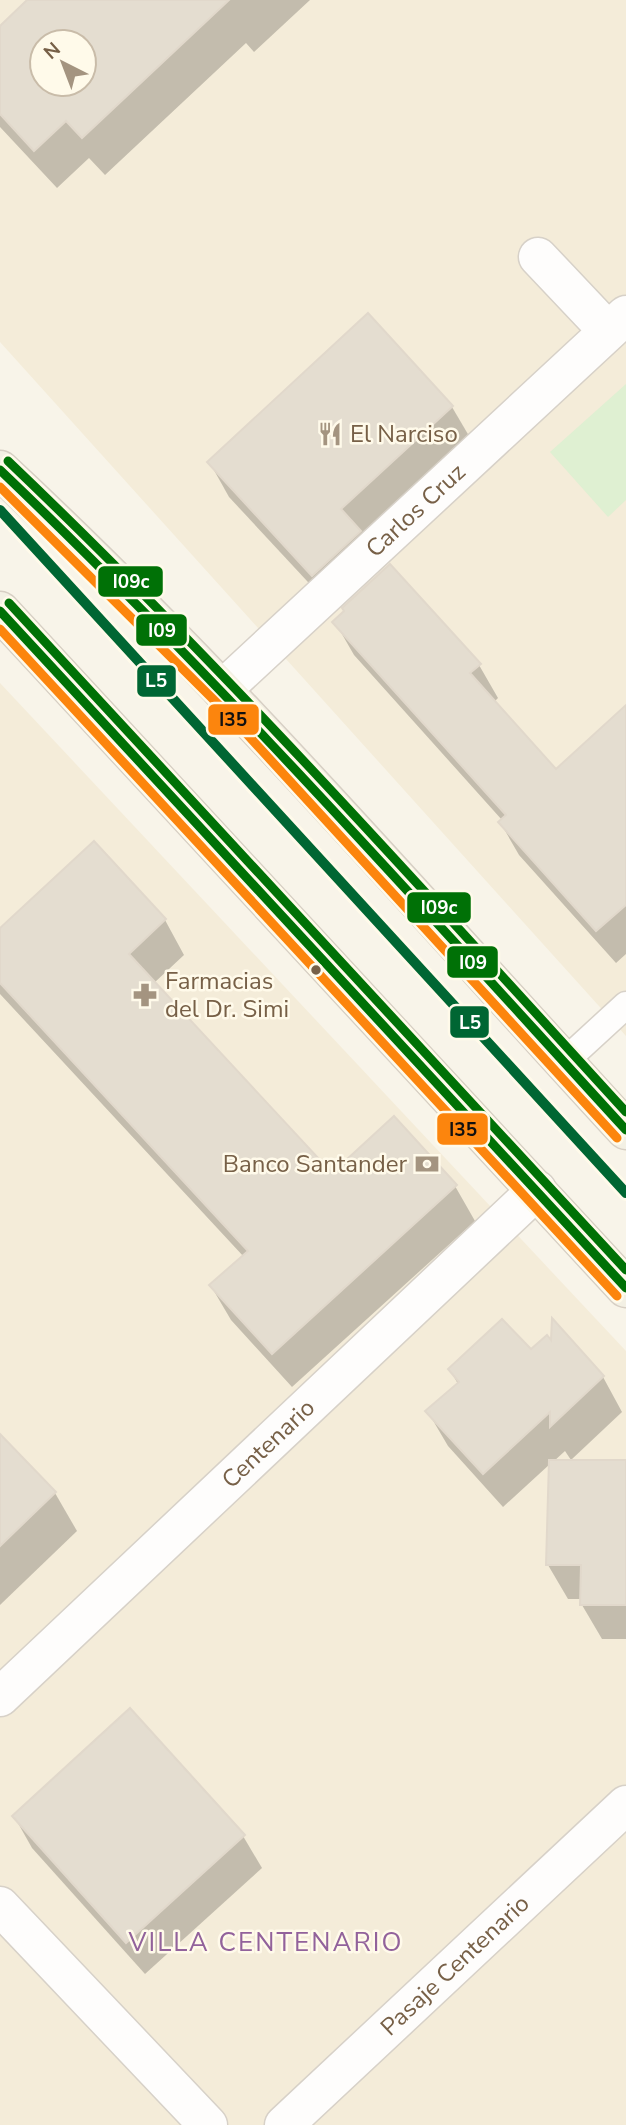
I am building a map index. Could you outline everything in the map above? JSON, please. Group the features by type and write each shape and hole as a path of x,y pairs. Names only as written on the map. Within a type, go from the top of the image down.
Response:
{"main road":[{"path":"0,470 133,598 222,690 626,1130"},
{"path":"0,611 626,1288"}],"street":[{"name":"Carlos Cruz","path":"222,690 617,323 538,257"},
{"name":"Centenario","path":"0,1697 537,1190"},
{"name":"Pasaje Centenario","path":"284,2125 626,1805"},
{"path":"0,1906 208,2125"}],"lane":[{"path":"564,1062 626,1004"}],"shaded area":[{"path":"0,0 626,0 626,1036 0,342"},
{"path":"0,683 626,1351 626,2125 0,2125"}],"green space":[{"path":"626,384 626,500 608,517 550,452"}],"building":[{"path":"27,0 229,0 82,138 66,121 34,151 0,114 0,26"},
{"name":"El Narciso","path":"368,313 453,406 341,509 361,531 312,576 207,462"},
{"path":"390,564 481,664 470,673 556,769 626,705 626,905 596,931 498,822 506,815 332,622 344,611 342,608"},
{"path":"94,841 166,919 129,954 332,1173 394,1116 457,1185 272,1354 209,1285 248,1251 0,983 0,928"},
{"path":"552,1318 604,1376 550,1427 550,1412 483,1474 425,1411 459,1382 448,1369 502,1319 531,1349 547,1335 551,1340"},
{"path":"0,1434 56,1492 0,1546"},
{"path":"549,1460 626,1460 626,1605 580,1605 581,1565 546,1565"},
{"path":"130,1708 245,1835 126,1943 12,1816"}],"transit line":[{"name":"I09c","path":"8,461 89,539 246,700 626,1112"},
{"name":"I09","path":"0,470 82,549 241,712 626,1130"},
{"name":"I35","path":"0,487 233,719 617,1138"},
{"name":"L5","path":"0,510 626,1193"},
{"name":"I09c","path":"9,603 626,1270"},
{"name":"I09","path":"0,611 626,1288"},
{"name":"I35","path":"0,629 617,1296"}],"place":[{"name":"El Narciso","path":"330,434"},
{"name":"Farmacias del Dr. Simi","path":"145,995"},
{"name":"Banco Santander","path":"427,1164"}],"district":[{"name":"VILLA CENTENARIO","path":"266,1942"}]}
